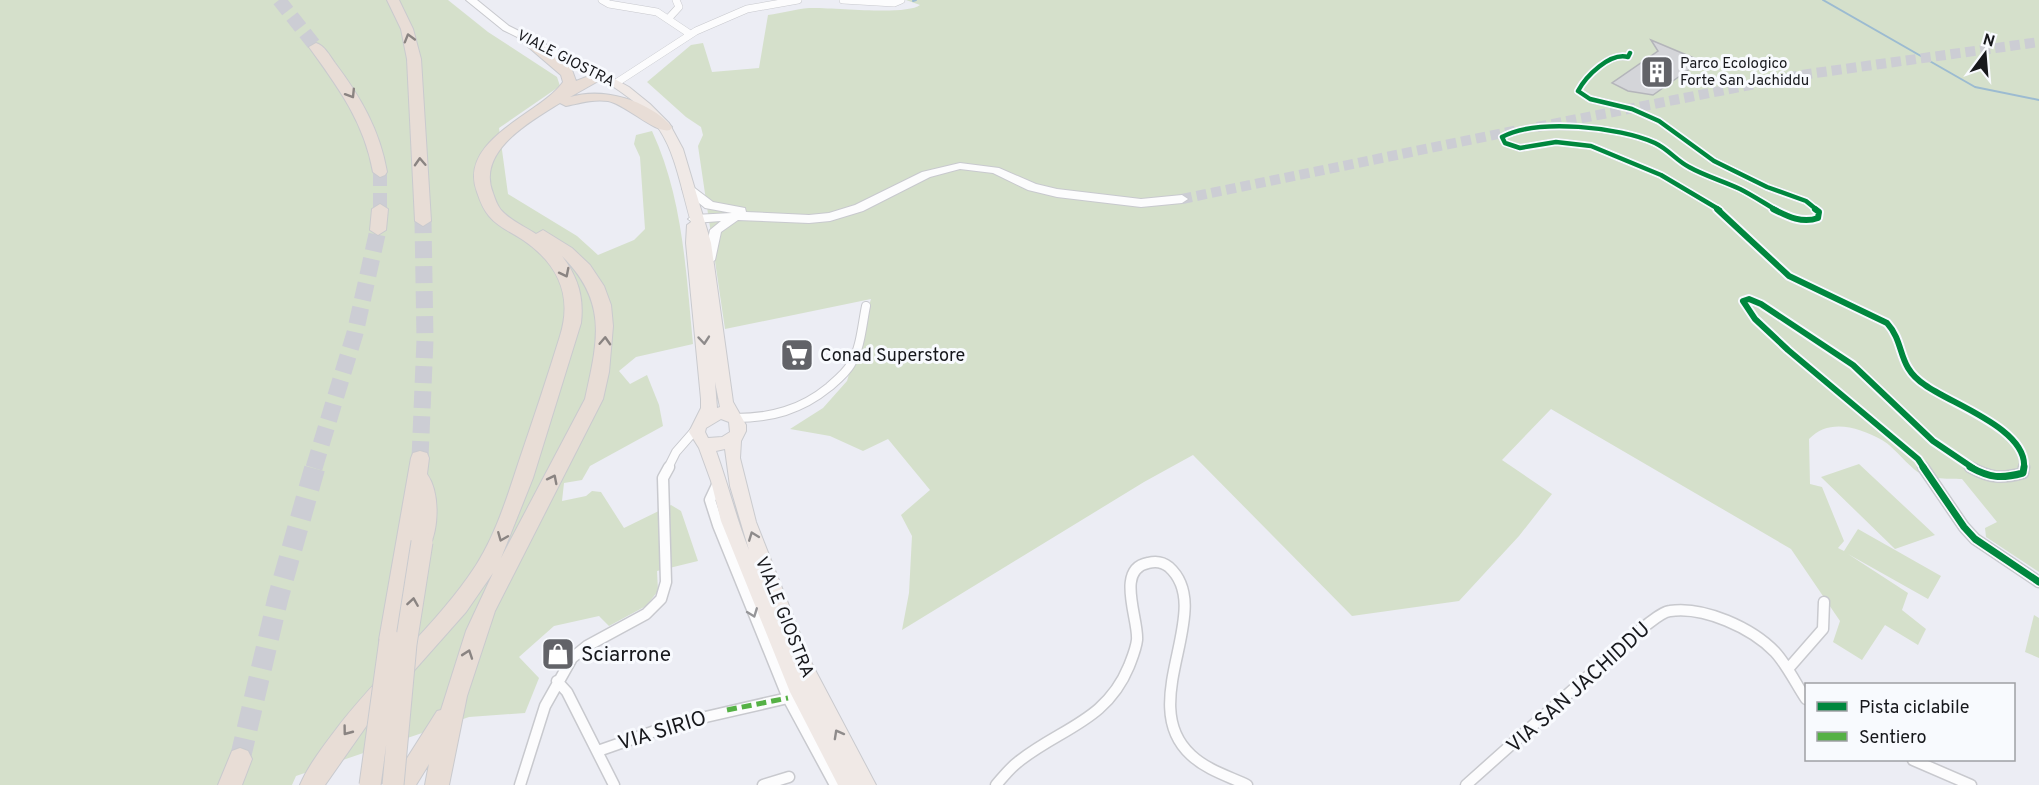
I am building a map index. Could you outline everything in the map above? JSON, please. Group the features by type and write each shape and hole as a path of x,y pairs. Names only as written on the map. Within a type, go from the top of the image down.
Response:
{"highway":[{"path":"393,0 410,36 416,78 423,221"},
{"path":"524,36 567,73 568,86 562,100"},
{"path":"316,47 346,87 365,119 376,147 380,172"},
{"path":"437,785 450,710 464,664 486,609 594,399 606,346 604,313 598,292 586,270 567,249 502,219 489,204 483,187 483,172 494,147 508,131 602,75"},
{"path":"562,100 590,95 610,96 644,112 664,127"},
{"path":"378,230 380,209"},
{"path":"312,783 332,752 369,704 468,592 491,559 502,536 549,403 573,320 571,286 564,269 528,231"},
{"path":"393,785 406,644 422,542 419,464"},
{"path":"370,785 397,597 404,558 419,510"},
{"path":"402,785 450,710"},
{"path":"230,785 240,759 237,785"}],"main road":[{"name":"VIALE GIOSTRA","path":"471,0 496,22 616,83 638,99 664,127 677,148 694,219 704,243 725,402 740,428 730,446 732,467 741,501 795,646 829,718 866,785"},
{"path":"694,219 733,213 809,219 840,215 859,208 926,174 960,166 994,170 1032,187 1057,193 1141,203 1182,199"},
{"path":"688,189 709,205 733,213"},
{"path":"708,277 712,237 733,213"},
{"name":"VIALE GIOSTRA","path":"694,219 693,243 709,399 703,434 719,481 729,521 799,692 849,785"},
{"path":"734,417 721,413 703,434 720,446 735,437"}],"street":[{"path":"602,0 609,4 657,12 690,34"},
{"path":"668,19 680,7 676,0"},
{"path":"616,83 690,34 747,9 798,0"},
{"path":"843,0 885,3 901,0"},
{"path":"1630,53 1628,57 1617,56 1611,60 1580,85 1578,91 1590,99 1632,109 1659,121 1714,161 1767,187 1812,204 1819,212 1818,218 1802,220 1782,213 1738,188 1687,166 1656,143 1639,138 1590,129 1540,127 1507,132 1502,139 1509,146 1520,148 1556,142 1592,146 1661,175 1723,212 1789,276 1887,323 1896,333 1903,360 1914,377 1933,391 2001,428 2021,446 2026,461 2023,473 2018,477 2002,478 1969,468 1922,430 1853,365 1761,304 1749,299 1743,301 1748,311 1772,331 1788,350 1918,459 1974,539 2039,582"},
{"path":"734,417 767,418 787,414 802,406 845,372 852,362 867,306"},
{"path":"735,437 767,418"},
{"path":"676,452 703,434"},
{"path":"520,785 545,706 557,681 578,652 646,614 661,599 666,582 663,483 666,469 676,452 703,434"},
{"path":"719,481 710,500 788,698 835,785"},
{"path":"996,785 1017,762 1102,708 1113,698 1137,641 1130,579 1136,567 1151,562 1171,568 1178,577 1182,590 1183,616 1169,704 1172,730 1183,747 1197,760 1247,785"},
{"path":"1788,669 1823,629 1824,602"},
{"name":"VIA SAN JACHIDDU","path":"1466,785 1642,628 1664,613 1690,612 1736,623 1768,646 1788,669 1805,697"},
{"path":"557,681 567,692 614,785"},
{"name":"VIA SIRIO","path":"598,751 675,724 727,710 788,698"},
{"path":"1917,761 1971,785"},
{"path":"763,785 789,777"}],"green space":[{"path":"0,0 448,0 488,32 557,77 560,86 499,128 508,194 577,236 598,255 634,240 645,229 640,157 634,144 636,135 652,131 662,156 677,209 693,344 636,357 619,371 630,384 647,375 659,405 663,426 590,466 582,480 564,483 562,501 586,496 592,491 601,492 624,528 671,505 681,511 698,561 657,571 658,591 646,606 609,626 599,616 554,626 519,657 539,678 525,713 469,717 296,776 292,785 0,785"},
{"path":"906,0 2039,0 2039,572 1986,537 1985,528 1997,522 1962,479 1925,476 1882,440 1863,431 1844,427 1825,428 1809,439 1810,484 1822,487 1844,541 1838,548 1844,551 1858,529 1941,576 1928,599 1848,554 1908,593 1902,610 1926,629 1918,645 1885,625 1862,660 1833,642 1840,621 1791,549 1551,409 1502,460 1552,494 1519,536 1459,601 1352,616 1193,455 1144,482 902,630 909,593 912,536 901,515 930,490 888,439 863,451 830,436 790,429 823,408 847,381 871,299 725,329 698,146 703,135 701,127 686,117 647,82 691,45 703,43 712,72 759,68 768,15 809,8 885,11 920,5"},
{"path":"1859,464 1935,535 1895,549 1821,477"},
{"path":"2034,615 2039,618 2039,658 2025,652"}],"building":[{"name":"Parco Ecologico Forte San Jachiddu","path":"1651,40 1701,61 1653,95 1628,91 1612,83 1658,51"}],"waterway":[{"path":"1823,0 1975,87 2039,100"}],"tunnel":[{"path":"279,0 316,47"},
{"path":"1537,127 1801,75 2039,42"},
{"path":"1182,199 1518,130"},
{"path":"380,172 380,209"},
{"path":"420,458 425,340 423,221"},
{"path":"314,468 355,333 378,230"},
{"path":"240,759 278,598 315,467"}],"marked path":[{"path":"727,710 788,698"}],"cycle path":[{"path":"1630,53 1628,57 1619,56 1609,61 1589,77 1578,91 1590,99 1632,109 1659,121 1714,161 1767,187 1806,201 1819,212 1818,218 1805,221 1789,216 1739,189 1691,169 1659,145 1643,138 1577,128 1552,127 1513,131 1502,137 1505,143 1520,148 1556,142 1591,146 1661,175 1723,212 1789,276 1887,323 1898,341 1905,366 1912,374 1928,387 2007,434 2019,447 2025,459 2023,473 2003,478 1981,473 1957,459 1933,441 1841,356 1802,333 1761,304 1749,299 1743,301 1755,319 1788,350 1918,459 1964,527 1975,539 2039,582"}],"place":[{"name":"Parco Ecologico Forte San Jachiddu","path":"1657,72"},
{"name":"Conad Superstore","path":"797,355"},
{"name":"Sciarrone","path":"558,654"}]}
